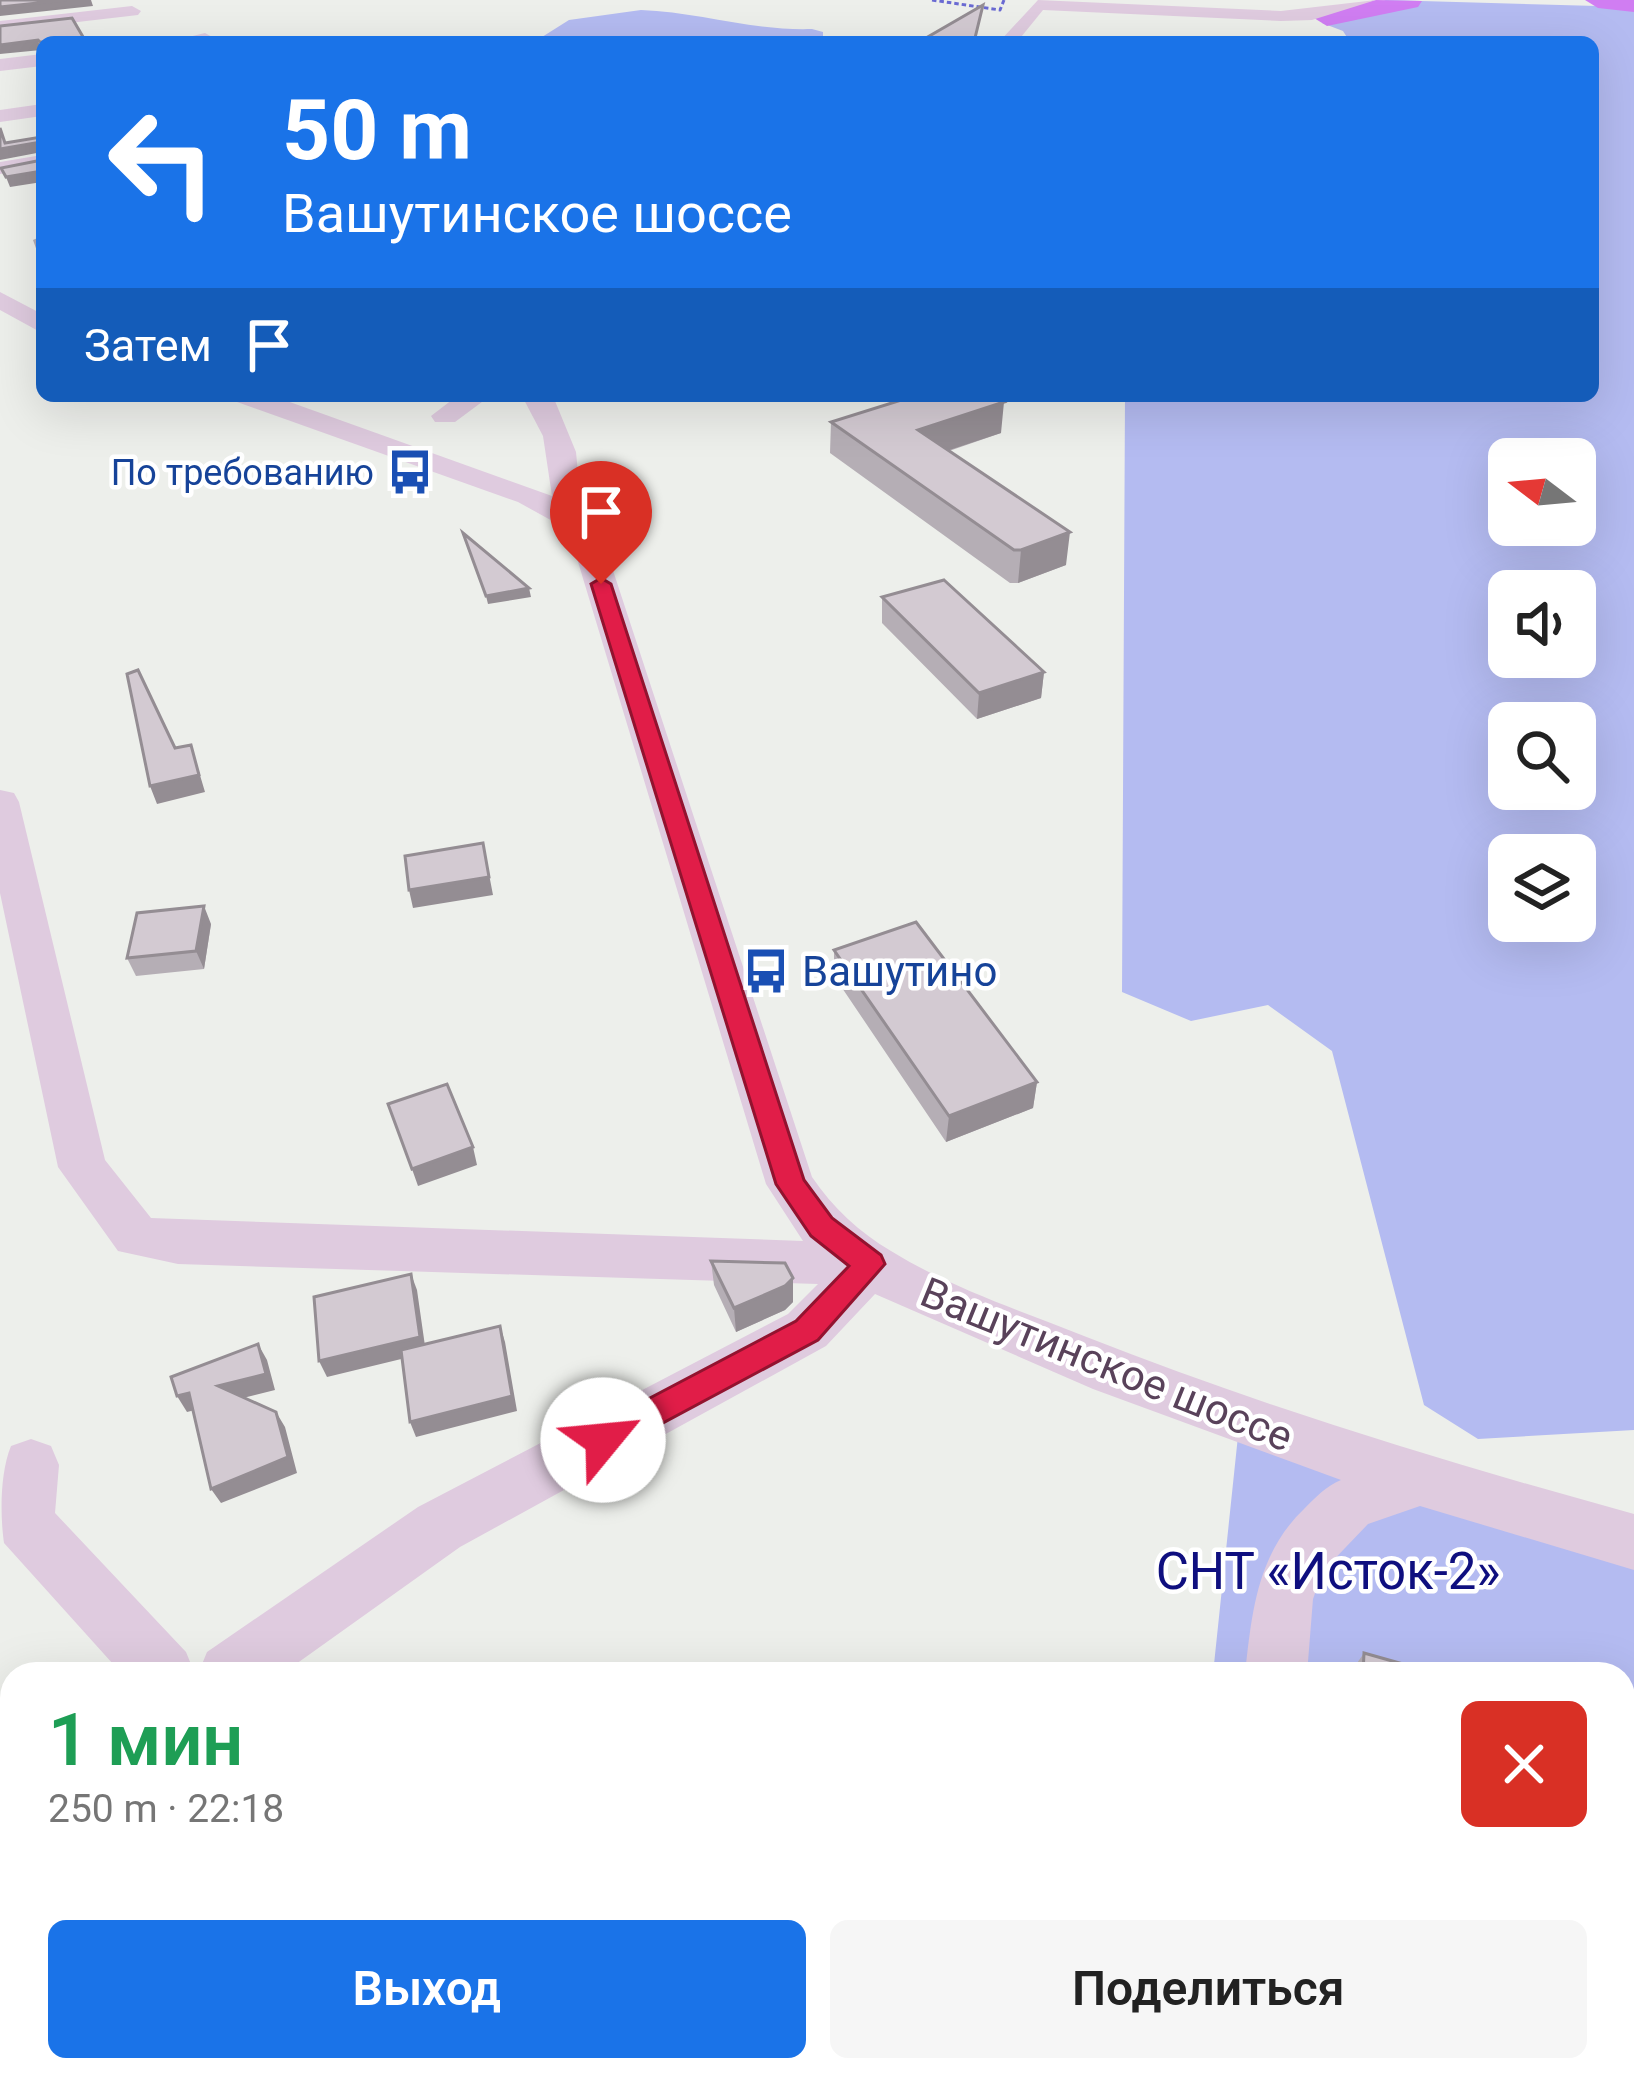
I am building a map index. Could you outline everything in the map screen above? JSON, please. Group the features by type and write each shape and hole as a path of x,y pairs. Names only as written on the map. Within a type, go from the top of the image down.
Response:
{"street":[{"path":"1012,36 1037,3 1276,6 1307,0"},
{"path":"1193,5 1312,16 1368,0"},
{"path":"0,26 132,11"},
{"path":"1281,16 1312,36"},
{"path":"0,65 36,61"},
{"path":"0,116 36,111"},
{"path":"0,169 36,162"},
{"path":"4,302 36,292"},
{"path":"4,302 36,321"},
{"path":"264,402 529,496 567,516 568,483 542,402"},
{"path":"445,416 467,402"},
{"name":"Вашутинское шоссе","path":"567,516 587,540 790,1184 821,1227 870,1264 949,1305 1182,1402 1414,1481 1634,1542"},
{"path":"0,802 82,1167 136,1236 178,1243 870,1264"},
{"path":"246,1662 439,1527 807,1330 870,1264"},
{"path":"31,1465 25,1523 153,1662"},
{"path":"1277,1662 1283,1599 1300,1553 1349,1504 1414,1481"}],"path":[{"path":"932,0 1000,10 1004,0"}],"green space":[{"path":"1386,0 1634,7 1634,1430 1478,1439 1424,1405 1332,1051 1268,1005 1191,1021 1122,992 1125,402 1599,402 1599,36 1346,36 1322,23"},
{"path":"641,10 812,29 823,36 544,36 569,20"},
{"name":"СНТ «Исток-2»","path":"1238,1436 1634,1552 1634,1662 1214,1662"}],"building":[{"path":"0,0 66,0 0,7"},
{"path":"983,5 975,36 929,36"},
{"path":"72,18 82,36 36,36 36,40 0,45 0,26"},
{"path":"0,128 5,143 36,138 36,143 0,149"},
{"path":"36,161 36,172 6,177 1,168"},
{"path":"895,402 1004,402 918,430 1070,532 1014,550 831,422"},
{"path":"463,533 529,588 486,596"},
{"path":"944,580 1044,672 979,693 882,597"},
{"path":"138,670 175,748 191,745 199,775 150,786 127,674"},
{"path":"483,843 489,877 409,890 405,856"},
{"path":"204,906 196,951 127,958 137,913"},
{"path":"916,922 1037,1082 949,1116 834,950"},
{"path":"447,1084 473,1147 412,1169 388,1104"},
{"path":"711,1261 785,1263 793,1278 734,1308"},
{"path":"411,1274 420,1337 319,1361 314,1297"},
{"path":"500,1326 512,1396 410,1422 401,1350"},
{"path":"258,1344 266,1374 218,1386 276,1412 288,1457 211,1489 189,1393 177,1396 171,1377"},
{"path":"1364,1653 1396,1662 1364,1662"}],"waterway":[{"path":"1598,0 1634,4"},
{"path":"1327,18 1409,1"}],"place":[{"name":"По требованию","path":"410,472"},
{"name":"Вашутино","path":"766,971"}],"route":[{"path":"601,584 790,1184 821,1227 870,1264 807,1330 603,1440"}]}
